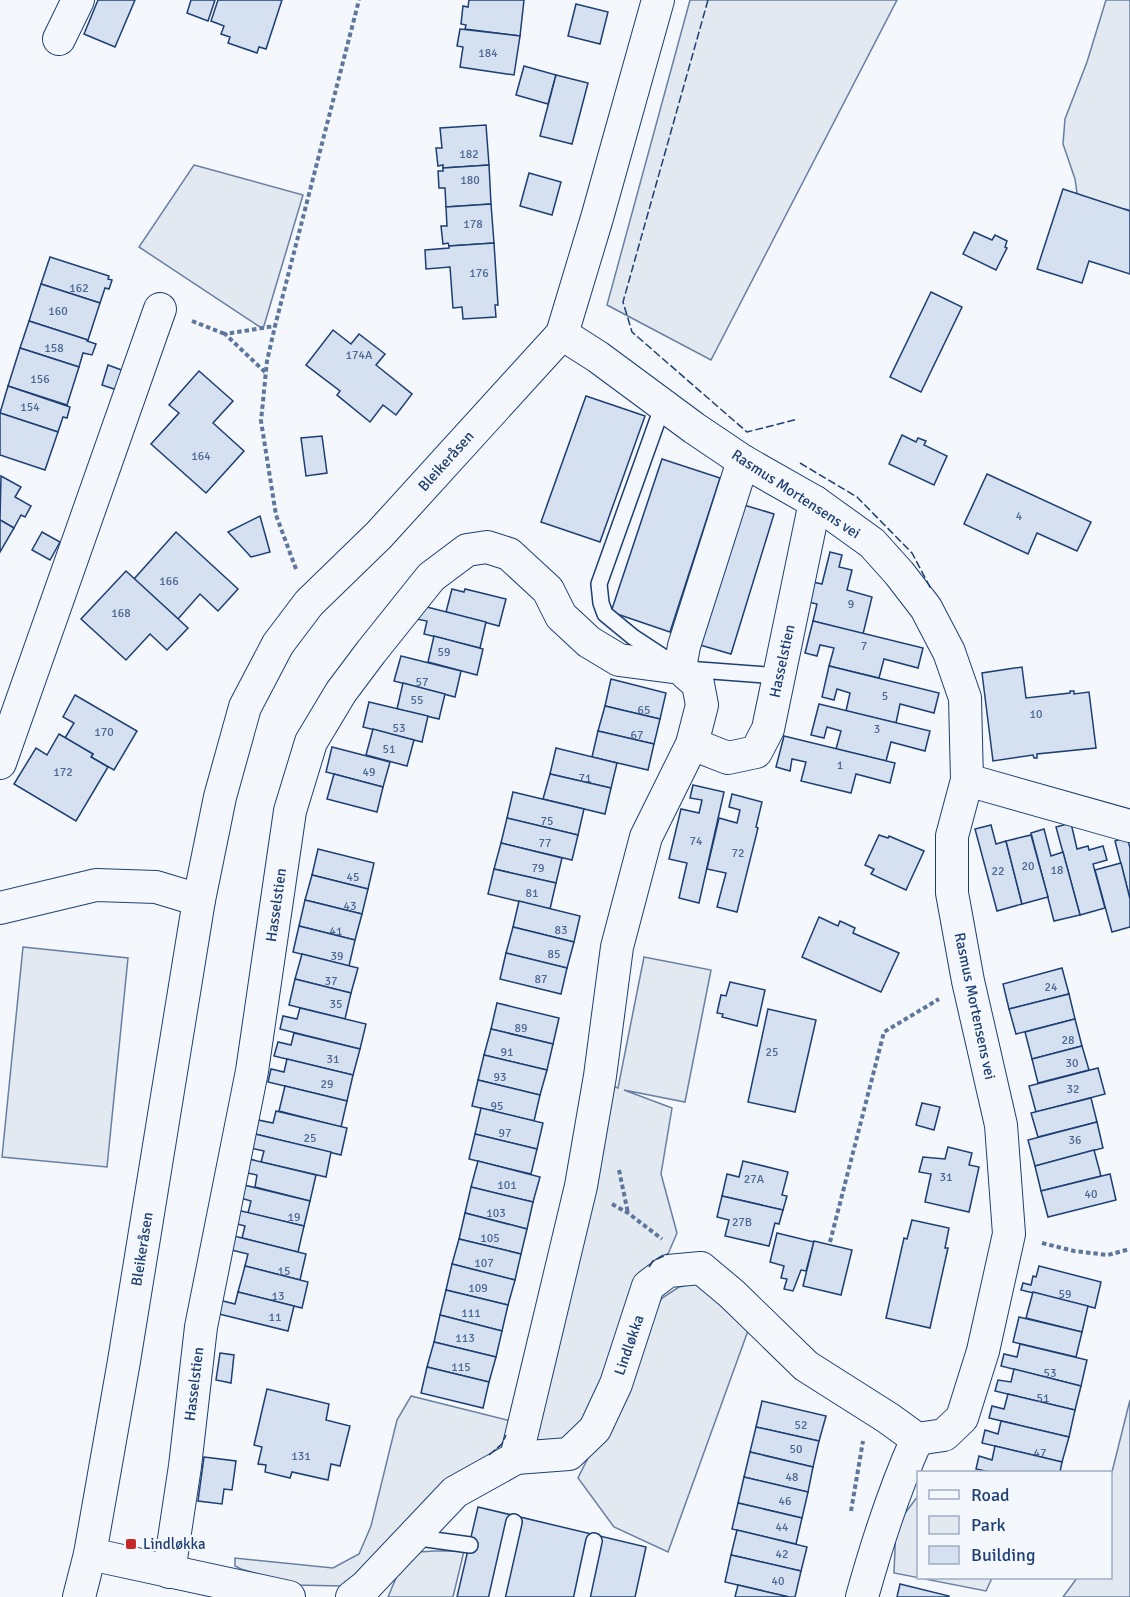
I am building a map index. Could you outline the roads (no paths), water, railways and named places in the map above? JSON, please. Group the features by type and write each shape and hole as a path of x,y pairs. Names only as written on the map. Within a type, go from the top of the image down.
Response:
{"street":[{"path":"59,39 78,0"},
{"name":"Bleikeråsen","path":"79,1597 90,1554 124,1361 199,900 220,797 244,707 278,644 309,603 379,535 562,334 658,0"},
{"path":"0,763 160,309"},
{"name":"Rasmus Mortensens vei","path":"562,334 743,460 815,502 872,543 926,608 949,652 965,698 967,780 952,836 952,893 968,981 1001,1125 1009,1234 983,1351 962,1418 944,1435 917,1438"},
{"path":"516,1458 581,1186 600,1076 617,947 646,837 692,744 702,705 698,684 680,668 684,646 743,460"},
{"name":"Hasselstien","path":"692,744 729,758 756,752 768,729 815,502"},
{"name":"Hasselstien","path":"169,1572 185,1466 201,1327 252,1071 290,811 311,742 341,692 431,577 467,550 487,547 509,554 548,590 561,616 589,642 619,660 680,668"},
{"path":"967,780 1130,826"},
{"path":"0,908 96,885 156,886 199,900"},
{"name":"Lindløkka","path":"352,1597 366,1586 455,1492 516,1458 569,1454 595,1429 616,1383 648,1286 668,1271 701,1268 732,1294 806,1366 917,1438"},
{"path":"862,1597 875,1550 904,1466 917,1438"},
{"path":"90,1554 289,1597"}],"lane":[{"path":"663,405 599,584 604,614 633,637 680,668 779,676"},
{"path":"497,1597 514,1522"},
{"path":"412,1537 470,1545"},
{"path":"582,1597 594,1541"}],"place":[{"name":"Lindløkka","path":"131,1544"}]}
